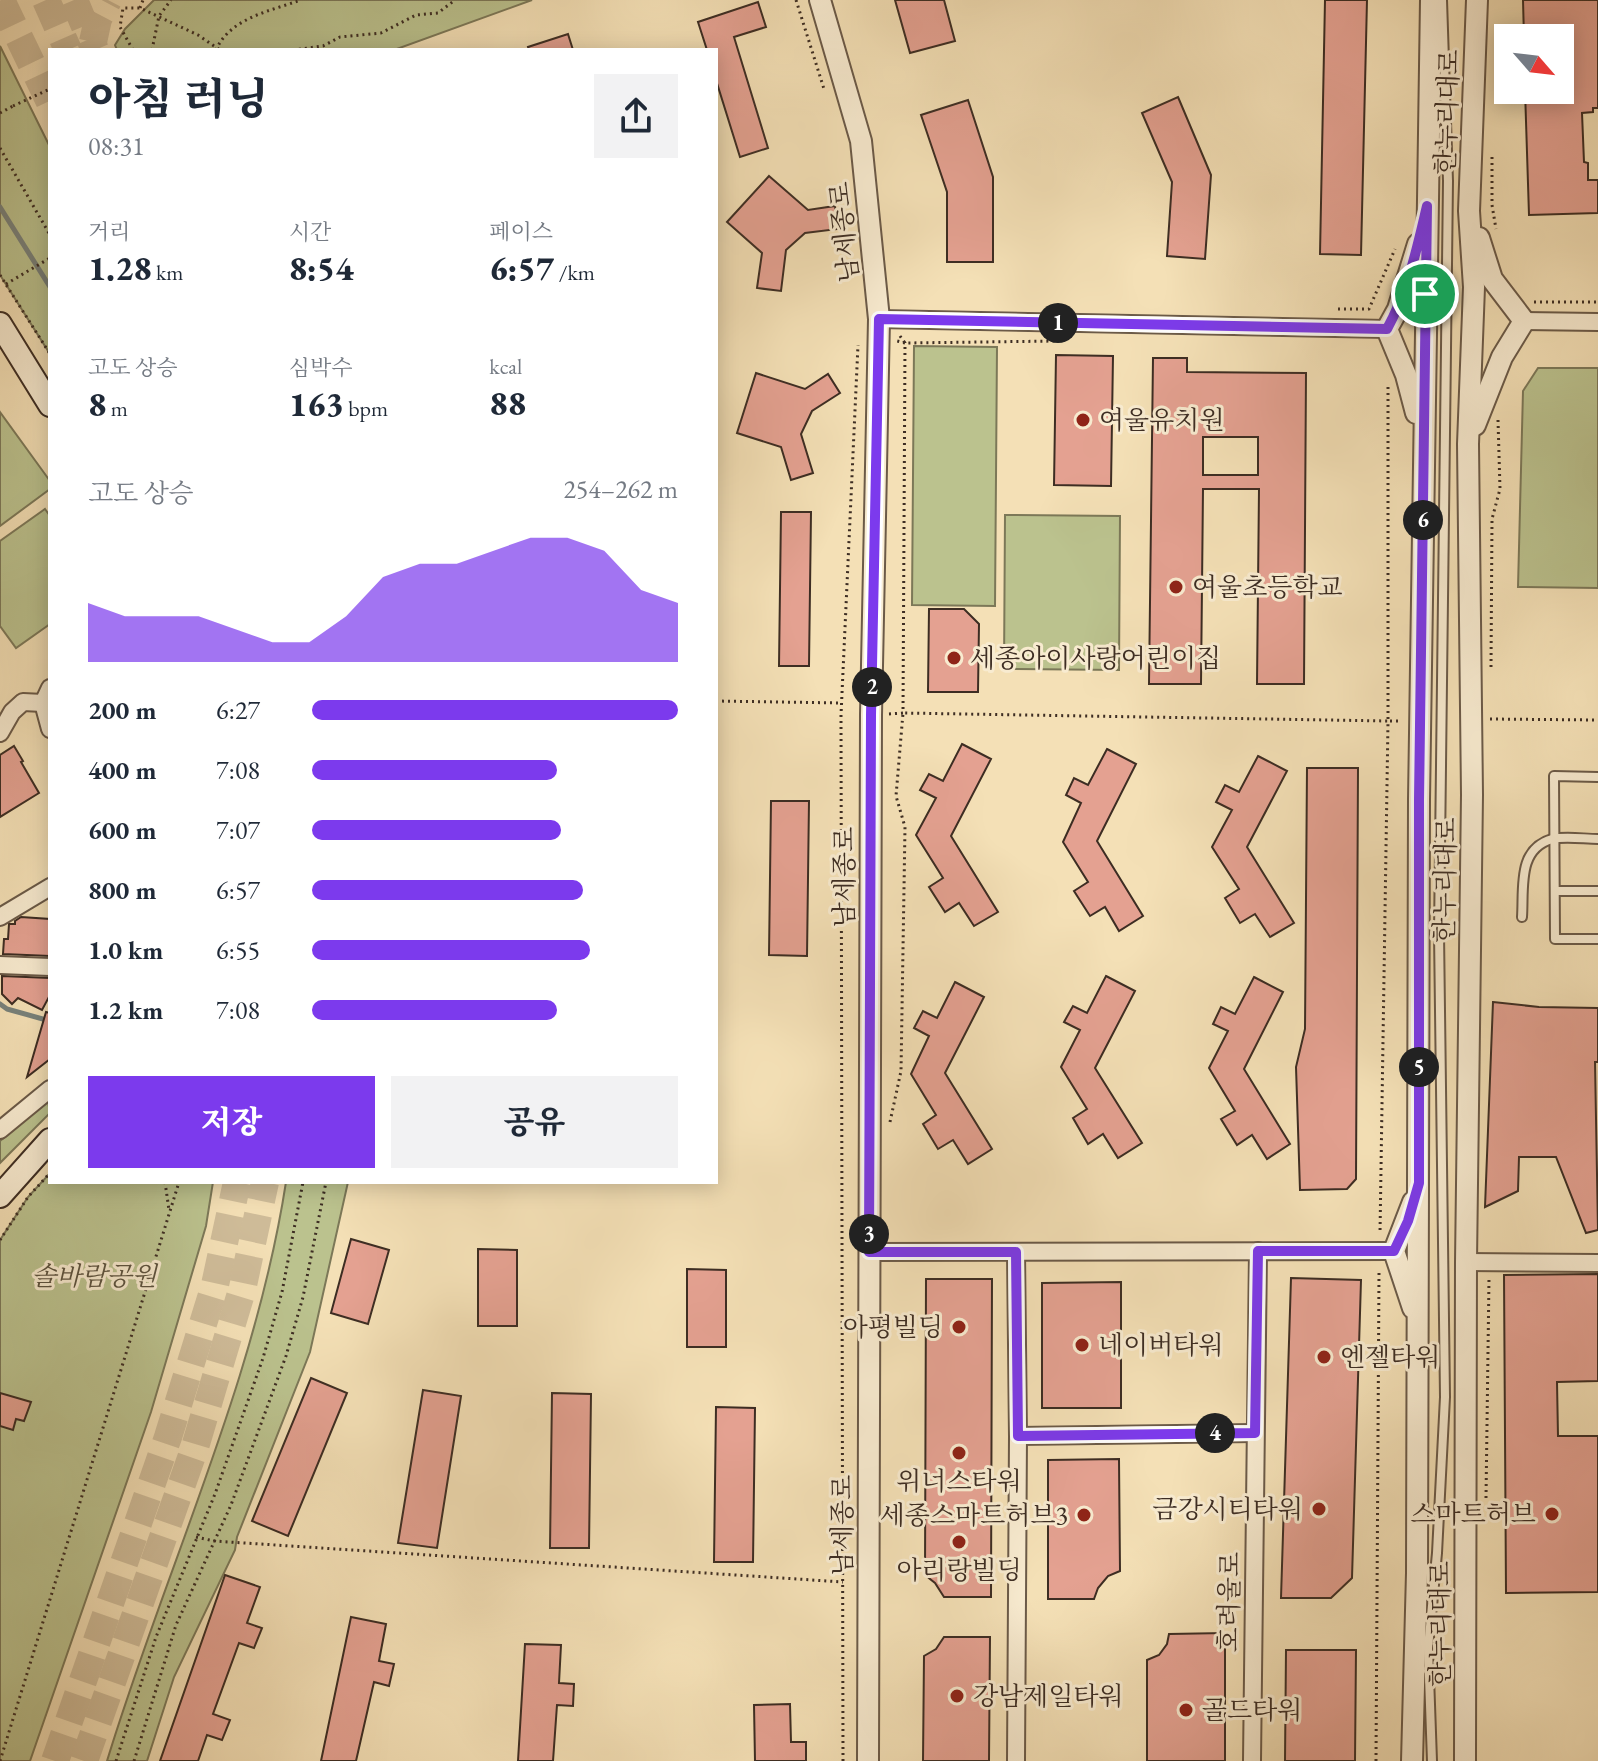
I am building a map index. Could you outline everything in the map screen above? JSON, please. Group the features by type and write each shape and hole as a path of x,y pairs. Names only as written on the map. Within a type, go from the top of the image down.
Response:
{"main road":[{"path":"0,324 48,402"},
{"path":"0,1196 48,1142"}],"street":[{"name":"남세종로","path":"820,0 861,141 879,319 871,715 868,1761"},
{"name":"한누리대로","path":"1412,1761 1417,1573 1423,440 1431,0"},
{"name":"한누리대로","path":"1465,1761 1476,1262 1468,444 1474,287 1469,211 1477,0"},
{"path":"879,319 1378,329 1398,309 1427,206"},
{"path":"1469,211 1492,279 1524,321"},
{"path":"1468,444 1502,357 1524,321"},
{"path":"1524,321 1598,322"},
{"path":"1378,329 1406,375 1423,440"},
{"path":"0,733 12,712 23,702 46,695"},
{"path":"0,917 48,888"},
{"path":"0,965 48,967"},
{"path":"0,1130 48,1091"},
{"path":"1387,1250 1408,1221 1419,1183"},
{"path":"869,1252 1387,1250"},
{"path":"1387,1250 1419,1327"},
{"name":"호려울로","path":"1252,1761 1258,1251"},
{"path":"1016,1252 1016,1761"},
{"path":"1476,1262 1598,1263"},
{"path":"1018,1436 1255,1433"}],"lane":[{"path":"1432,1761 1428,1648 1437,1553 1445,1397 1439,933 1448,181 1442,0"},
{"path":"1598,777 1554,776 1555,939 1598,939"},
{"path":"1522,917 1525,861 1535,849 1554,839 1598,839"},
{"path":"1556,891 1598,891"}],"path":[{"path":"140,8 143,0"},
{"path":"152,48 159,16 171,0"},
{"path":"218,48 227,31 250,17 301,0"},
{"path":"308,48 323,46 340,37 381,33 416,15 438,13 455,0"},
{"path":"796,0 828,102"},
{"path":"132,48 120,27 123,8 140,8 159,16 216,48"},
{"path":"0,113 48,90"},
{"path":"0,148 48,232"},
{"path":"1492,157 1492,205 1497,234"},
{"path":"1378,329 1369,309 1397,244"},
{"path":"7,284 48,259"},
{"path":"0,275 48,351"},
{"path":"1503,294 1526,302 1598,302"},
{"path":"1337,309 1369,309"},
{"path":"843,1761 842,703 858,338"},
{"path":"889,1128 901,1071 905,827 896,796 903,713 905,343"},
{"path":"1376,1761 1387,1250 1388,383"},
{"path":"1491,673 1492,519 1500,489 1498,415"},
{"path":"718,701 842,703"},
{"path":"903,713 1388,721"},
{"path":"1491,719 1598,720"},
{"path":"0,1240 28,1197 48,1175"},
{"path":"165,1184 170,1214"},
{"path":"0,1761 178,1184"},
{"path":"116,1761 156,1637 241,1427 282,1292 303,1184"},
{"path":"134,1761 176,1625 231,1505 286,1356 303,1297 326,1184"},
{"path":"1476,1262 1490,1285 1486,1501"},
{"path":"196,1537 214,1541 844,1582"}],"green space":[{"path":"154,0 532,0 400,48 116,48 125,29"},
{"path":"0,46 48,143 48,351 0,275"},
{"path":"914,346 997,347 995,606 912,605"},
{"path":"1538,368 1598,368 1598,588 1518,587 1523,391"},
{"path":"0,412 48,478 48,490 0,526"},
{"path":"45,509 48,513 48,625 16,648 0,626 0,541"},
{"path":"1005,515 1120,516 1119,670 1004,669"},
{"path":"48,1101 48,1115 0,1163 0,1141"},
{"name":"솔바람공원","path":"48,1175 48,1184 213,1184 206,1226 151,1412 30,1761 0,1761 0,1240 28,1197"},
{"path":"286,1184 348,1184 310,1352 237,1537 235,1550 174,1677 147,1761 107,1761 231,1402 272,1257"}],"building":[{"path":"895,0 944,0 955,41 910,53"},
{"path":"1325,0 1367,0 1361,255 1320,254"},
{"path":"1523,0 1598,0 1598,108 1582,113 1584,162 1588,163 1588,180 1598,180 1598,213 1529,215 1525,104 1574,104 1574,24 1524,24"},
{"path":"758,2 766,27 734,37 768,148 740,157 718,86 718,48 706,48 698,22"},
{"path":"568,34 572,48 528,48"},
{"path":"1178,97 1211,175 1205,259 1167,256 1172,182 1142,113"},
{"path":"968,100 993,177 993,262 947,262 947,192 921,115"},
{"path":"769,176 808,210 835,206 838,229 805,233 786,250 781,291 757,288 762,253 727,222"},
{"name":"여울유치원","path":"1056,355 1113,356 1111,486 1054,485"},
{"name":"여울초등학교","path":"1153,358 1187,358 1187,372 1306,373 1304,684 1257,684 1259,489 1203,489 1201,684 1149,684","holes":["1203,437 1258,437 1258,475 1203,475"]},
{"path":"756,373 805,389 828,374 840,393 812,411 801,434 813,473 791,480 781,447 737,433"},
{"path":"781,512 811,512 809,666 779,666"},
{"name":"세종아이사랑어린이집","path":"929,609 964,609 979,624 978,692 928,692"},
{"path":"962,744 991,759 951,836 998,912 974,926 959,903 945,912 929,887 943,878 916,835 936,798 920,790 929,774 943,781"},
{"path":"14,746 39,793 0,817 0,755"},
{"path":"1107,749 1136,764 1097,841 1143,916 1119,931 1105,907 1090,916 1074,891 1088,882 1063,842 1081,803 1066,795 1074,778 1088,785"},
{"path":"1258,756 1287,771 1247,847 1294,923 1270,937 1255,914 1240,923 1225,898 1239,889 1212,847 1232,810 1216,802 1225,785 1239,792"},
{"path":"1307,768 1358,768 1356,1179 1347,1189 1300,1190 1296,1067 1305,1029"},
{"path":"771,801 809,801 807,956 769,955"},
{"path":"21,917 48,919 48,956 3,954 9,924 15,924"},
{"path":"2,976 48,978 48,999 42,1010 18,998 12,1004 2,994"},
{"path":"1106,976 1135,991 1095,1068 1142,1143 1118,1158 1103,1134 1088,1144 1073,1118 1087,1109 1061,1067 1080,1030 1064,1022 1073,1006 1087,1013"},
{"path":"1254,977 1283,992 1244,1069 1290,1144 1267,1159 1252,1135 1237,1145 1221,1119 1235,1111 1209,1068 1228,1031 1213,1024 1221,1007 1235,1014"},
{"path":"955,982 984,997 945,1073 992,1149 968,1164 953,1140 938,1149 923,1124 936,1115 911,1074 929,1036 914,1028 923,1011 937,1018"},
{"path":"1493,1002 1598,1008 1598,1062 1595,1062 1598,1230 1586,1233 1556,1157 1519,1157 1518,1191 1485,1207"},
{"path":"46,1012 48,1012 48,1061 27,1077"},
{"path":"351,1239 389,1250 368,1324 331,1313"},
{"path":"478,1249 517,1250 517,1326 478,1326"},
{"path":"687,1269 726,1270 726,1347 687,1347"},
{"path":"1598,1274 1598,1381 1557,1382 1558,1436 1598,1436 1598,1592 1506,1593 1504,1275"},
{"path":"1291,1278 1361,1280 1352,1578 1331,1598 1281,1598"},
{"path":"926,1279 992,1279 991,1597 944,1597 925,1575"},
{"name":"네이버타워","path":"1121,1282 1121,1408 1042,1408 1042,1283"},
{"path":"311,1378 347,1393 288,1536 252,1521"},
{"path":"423,1390 461,1396 437,1548 398,1543"},
{"path":"0,1393 31,1402 24,1421 16,1419 13,1430 0,1426"},
{"path":"552,1393 591,1394 589,1548 550,1548"},
{"path":"716,1407 755,1408 753,1562 714,1562"},
{"name":"세종스마트허브3","path":"1119,1459 1120,1571 1108,1576 1094,1599 1048,1599 1048,1460"},
{"path":"225,1575 260,1587 247,1623 262,1628 254,1648 239,1643 213,1714 230,1720 222,1740 207,1735 198,1761 160,1761"},
{"path":"351,1617 386,1624 379,1661 394,1664 389,1686 374,1682 356,1761 321,1761"},
{"name":"골드타워","path":"1225,1633 1225,1761 1147,1761 1147,1660 1159,1655 1167,1644 1169,1634"},
{"name":"강남제일타워","path":"944,1637 990,1637 989,1761 923,1761 924,1656 936,1649"},
{"path":"525,1644 561,1645 559,1683 574,1684 573,1706 557,1705 553,1761 518,1761"},
{"path":"1286,1650 1356,1650 1355,1761 1285,1761"},
{"path":"790,1704 791,1742 806,1742 806,1761 755,1761 754,1705"}],"waterway":[{"path":"0,207 48,284"},
{"path":"0,1004 7,1009 48,1020"}],"tunnel":[{"path":"1,0 48,98"},
{"path":"46,0 67,48"},
{"path":"74,0 94,48"},
{"path":"93,42 98,19 108,0"},
{"path":"55,1761 168,1437 215,1285 237,1184"},
{"path":"84,1761 195,1447 242,1290 265,1184"}],"place":[{"name":"여울유치원","path":"1083,420"},
{"name":"여울초등학교","path":"1176,587"},
{"name":"세종아이사랑어린이집","path":"954,658"},
{"name":"아평빌딩","path":"959,1327"},
{"name":"네이버타워","path":"1082,1345"},
{"name":"엔젤타워","path":"1324,1357"},
{"name":"위너스타워","path":"959,1453"},
{"name":"금강시티타워","path":"1319,1509"},
{"name":"스마트허브","path":"1552,1514"},
{"name":"세종스마트허브3","path":"1084,1515"},
{"name":"아리랑빌딩","path":"959,1542"},
{"name":"강남제일타워","path":"957,1696"},
{"name":"골드타워","path":"1186,1710"}],"route":[{"path":"1427,206 1425,294 1419,800 1419,1183 1408,1221 1394,1251 1258,1251 1255,1433 1018,1436 1016,1252 869,1252 871,715 879,319 1387,329 1398,309 1412,267 1427,206"}]}
